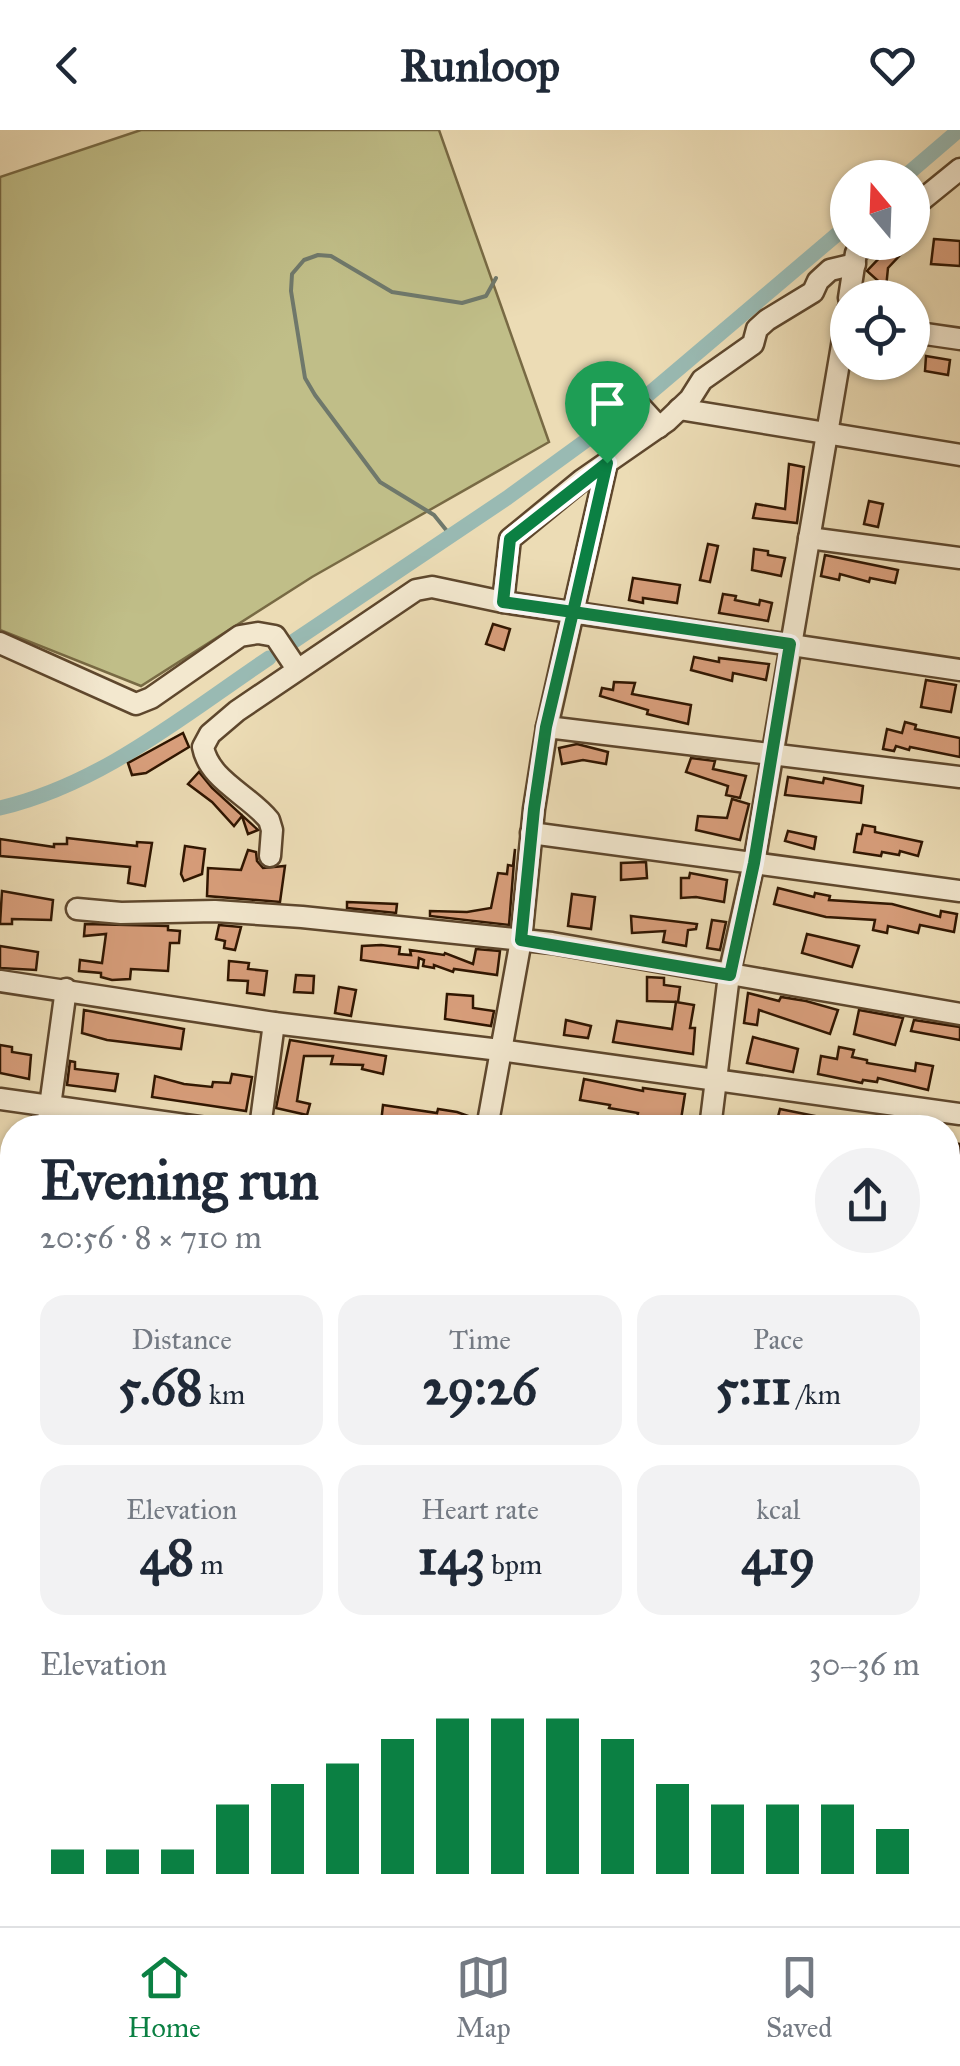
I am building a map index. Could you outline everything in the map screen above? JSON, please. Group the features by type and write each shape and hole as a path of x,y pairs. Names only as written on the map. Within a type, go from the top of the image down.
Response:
{"street":[{"path":"930,194 960,170"},
{"path":"853,280 855,260"},
{"path":"503,602 510,539 654,422 679,410 702,380 753,344 757,329 767,320 814,292 818,281 830,270 855,264"},
{"path":"930,334 960,338"},
{"path":"712,1115 730,975 754,863 837,380"},
{"path":"627,392 654,422"},
{"path":"679,410 960,455"},
{"path":"489,1115 521,940 546,727 607,463"},
{"path":"809,538 960,558"},
{"path":"270,856 269,820 205,760 203,746 210,734 237,710 416,590 432,587 503,602 960,670"},
{"path":"0,643 136,704 151,698 240,636 275,636 297,669"},
{"path":"546,727 960,777"},
{"path":"531,833 960,892"},
{"path":"77,909 121,914 215,911 284,915 521,940 960,1014"},
{"path":"0,981 274,1023 960,1114"},
{"path":"49,1115 66,989"},
{"path":"262,1115 274,1023"},
{"path":"0,1100 43,1115"}],"shaded area":[{"path":"141,130 439,130 549,442 312,577 141,686 0,630 0,177"}],"building":[{"path":"934,239 960,241 960,266 931,264"},
{"path":"877,260 896,260 888,268 887,280 877,280 867,271"},
{"path":"930,357 950,360 948,375 930,372"},
{"path":"789,464 804,467 797,523 753,518 756,504 785,509"},
{"path":"869,501 883,504 878,527 864,524"},
{"path":"708,544 718,546 710,582 700,580"},
{"path":"754,549 785,558 781,576 752,570"},
{"path":"825,555 898,570 895,583 870,578 869,582 840,574 839,580 821,576"},
{"path":"633,578 680,585 677,603 629,600"},
{"path":"723,594 759,605 760,600 772,603 768,621 719,613"},
{"path":"493,624 510,629 504,650 486,644"},
{"path":"694,657 769,664 766,680 733,673 732,681 691,670"},
{"path":"926,680 956,685 951,712 921,707"},
{"path":"614,682 635,683 632,694 691,705 688,724 600,696 602,688 613,690"},
{"path":"905,722 916,725 915,729 960,738 960,757 910,747 883,749 887,729 902,733"},
{"path":"183,733 189,747 146,773 132,775 128,763"},
{"path":"577,744 608,752 606,764 583,760 562,764 559,748"},
{"path":"691,758 715,761 713,769 746,776 740,798 726,795 728,786 686,772"},
{"path":"199,772 258,830 248,834 242,816 234,826 188,784"},
{"path":"788,777 823,783 824,778 863,786 861,803 785,795"},
{"path":"732,799 749,804 740,840 696,830 698,816 727,818"},
{"path":"863,825 875,827 875,832 922,842 918,856 900,851 899,855 882,852 881,856 854,852"},
{"path":"788,831 816,837 814,849 785,841"},
{"path":"67,838 137,846 137,842 152,843 145,886 128,883 130,867 0,856 0,839 54,847 67,844"},
{"path":"185,846 205,849 202,874 184,881 181,874"},
{"path":"515,849 509,925 430,916 430,911 491,908 498,873 507,874 508,865 513,866"},
{"path":"248,850 256,852 263,868 285,866 280,902 207,896 208,868 241,870"},
{"path":"646,862 647,878 621,880 621,863"},
{"path":"690,873 727,880 724,902 681,898 681,878 689,878"},
{"path":"778,888 814,897 815,893 830,896 829,900 892,904 940,917 941,911 957,914 954,932 920,925 918,933 888,926 887,933 873,930 875,920 826,917 774,904"},
{"path":"2,891 53,900 51,920 12,919 12,924 0,924"},
{"path":"572,894 595,897 591,929 568,926"},
{"path":"347,902 397,904 396,913 347,908"},
{"path":"631,916 697,924 696,929 688,930 686,946 663,942 665,931 632,933"},
{"path":"712,920 726,922 720,950 707,948"},
{"path":"85,924 168,926 168,930 180,931 179,943 170,943 168,971 131,969 130,979 112,980 101,977 101,973 79,971 80,960 102,963 106,934 84,936"},
{"path":"219,925 241,927 235,950 224,948 225,941 216,939"},
{"path":"807,934 859,946 852,967 802,953"},
{"path":"0,946 38,952 36,970 0,968"},
{"path":"362,946 400,947 399,954 411,955 410,950 445,953 473,964 476,949 500,951 497,975 423,966 424,960 419,958 418,968 361,960"},
{"path":"229,961 249,963 248,969 267,971 264,995 247,993 248,981 228,980"},
{"path":"296,975 314,976 313,993 294,992"},
{"path":"647,977 664,978 664,985 680,987 678,1002 647,1001"},
{"path":"339,987 356,990 351,1016 335,1013"},
{"path":"748,993 838,1010 830,1034 759,1010 757,1025 744,1023"},
{"path":"447,994 473,996 473,1008 494,1011 491,1026 445,1019"},
{"path":"676,1002 694,1005 690,1028 695,1028 693,1054 613,1042 617,1021 672,1029"},
{"path":"84,1010 184,1029 181,1049 82,1033"},
{"path":"859,1010 903,1018 895,1045 854,1034"},
{"path":"566,1020 591,1026 588,1038 564,1035"},
{"path":"914,1020 960,1027 960,1040 911,1031"},
{"path":"753,1037 798,1049 793,1072 747,1063"},
{"path":"290,1040 386,1056 383,1074 362,1069 363,1065 331,1064 333,1056 304,1056 297,1101 310,1104 307,1115 276,1108"},
{"path":"0,1045 31,1055 29,1079 0,1073"},
{"path":"839,1047 854,1050 852,1057 867,1063 915,1071 916,1063 933,1066 928,1090 878,1078 877,1082 862,1083 818,1074 821,1056 837,1059"},
{"path":"70,1061 75,1062 75,1069 118,1074 115,1091 67,1085"},
{"path":"232,1074 252,1077 246,1111 152,1097 155,1076 212,1087 213,1082 230,1083"},
{"path":"584,1079 643,1091 685,1094 682,1115 638,1115 580,1100"},
{"path":"383,1105 466,1115 382,1115"},
{"path":"780,1109 810,1115 778,1115"}],"waterway":[{"path":"924,160 959,130"},
{"path":"294,641 507,498 643,399 830,240"},
{"path":"451,536 434,515 380,482 315,395 305,378 291,291 292,274 304,260 331,256 392,292 462,303 486,296 496,278"},
{"path":"0,808 37,797 108,765 269,658"}],"route":[{"path":"607,463 510,539 503,602 573,612 546,727 521,940 730,975 754,863 790,644 573,612 607,463"}]}
